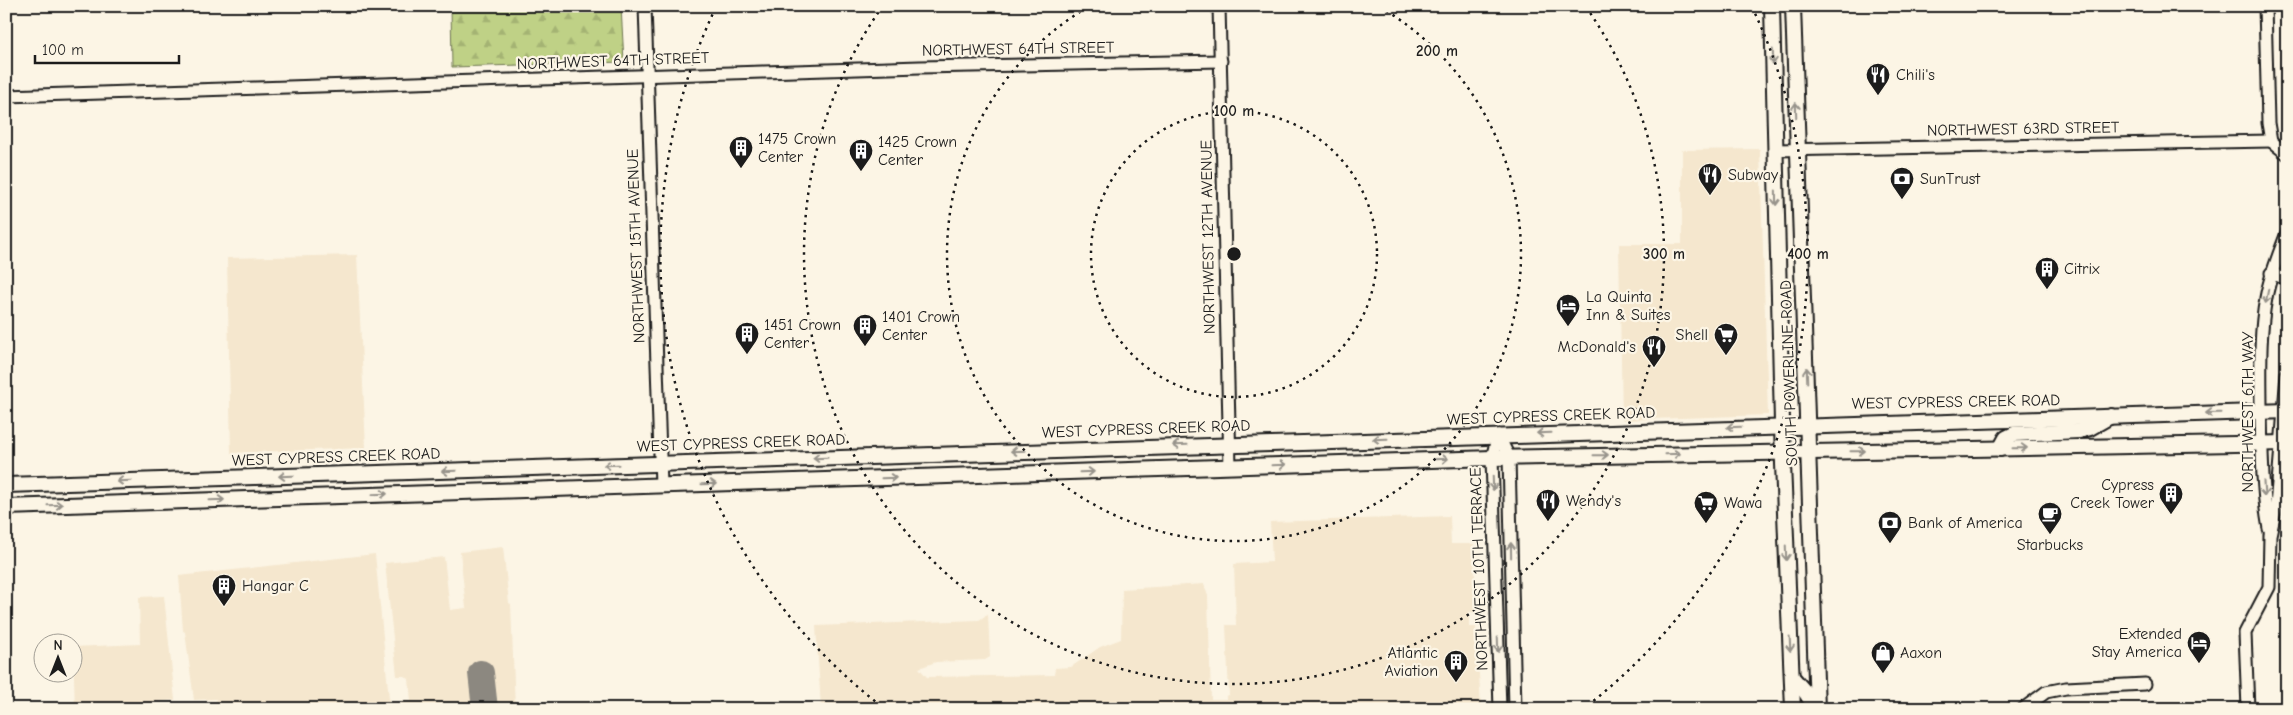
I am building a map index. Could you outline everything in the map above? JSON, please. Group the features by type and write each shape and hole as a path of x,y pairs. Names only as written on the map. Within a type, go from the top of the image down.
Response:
{"main road":[{"name":"SOUTH POWERLINE ROAD","path":"1772,6 1782,425 1793,709"},
{"name":"SOUTH POWERLINE ROAD","path":"1793,6 1816,709"},
{"name":"WEST CYPRESS CREEK ROAD","path":"6,484 660,464 1808,424 2285,411"},
{"path":"2000,449 2006,438 2014,434 2065,432 2090,428 2112,415"},
{"path":"6,507 1509,457 2284,443"},
{"path":"836,480 848,464 868,456"},
{"path":"1792,677 1806,693 1816,709"}],"street":[{"name":"NORTHWEST 15TH AVENUE","path":"645,6 661,485"},
{"name":"NORTHWEST 12TH AVENUE","path":"1219,6 1230,467"},
{"path":"2265,6 2268,123 2271,141 2287,154"},
{"name":"NORTHWEST 64TH STREET","path":"6,96 920,67 1220,61"},
{"name":"NORTHWEST 63RD STREET","path":"1776,150 2271,141"},
{"name":"NORTHWEST 6TH WAY","path":"2270,534 2265,508 2260,375 2265,300 2272,273 2287,233"},
{"path":"2272,273 2287,279"},
{"name":"NORTHWEST 6TH WAY","path":"2248,709 2245,633 2269,587 2270,534 2276,507 2284,443 2287,374"},
{"name":"NORTHWEST 10TH TERRACE","path":"1498,435 1509,457 1515,709"},
{"name":"NORTHWEST 10TH TERRACE","path":"1498,435 1492,458 1500,709"},
{"path":"2023,709 2046,692 2066,688 2145,684"},
{"path":"1499,695 1515,694"}],"shaded area":[{"path":"1760,149 1768,415 1622,420 1619,244 1682,244 1682,150"},
{"path":"357,255 366,448 231,453 227,258"},
{"path":"1450,516 1451,544 1474,544 1476,612 1469,612 1469,627 1476,627 1481,706 1490,709 821,709 816,626 979,620 988,614 990,657 985,660 936,662 919,668 927,677 1054,675 1055,668 1071,667 1100,647 1121,639 1122,589 1204,584 1208,596 1211,699 1226,699 1226,696 1229,695 1226,625 1236,625 1234,564 1272,562 1270,522"},
{"path":"503,547 509,603 511,604 515,709 402,709 401,702 411,701 409,679 404,676 397,676 385,563 444,557 450,610 466,608 460,552"},
{"path":"375,554 390,709 218,709 216,699 194,700 185,632 183,631 179,576"},
{"path":"164,596 175,700 94,709 75,709 74,682 82,682 82,647 140,644 139,597"}],"green space":[{"path":"451,6 621,6 624,62 452,67"}],"taxiway":[{"path":"481,673 485,709"}],"place":[{"name":"Chili's","path":"1878,96"},
{"name":"1475 Crown Center","path":"741,169"},
{"name":"1425 Crown Center","path":"861,172"},
{"name":"Subway","path":"1710,196"},
{"name":"SunTrust","path":"1902,200"},
{"name":"Citrix","path":"2047,290"},
{"name":"La Quinta Inn & Suites","path":"1568,327"},
{"name":"1401 Crown Center","path":"865,347"},
{"name":"1451 Crown Center","path":"747,355"},
{"name":"Shell","path":"1726,356"},
{"name":"McDonald's","path":"1654,368"},
{"name":"Cypress Creek Tower","path":"2171,515"},
{"name":"Wendy's","path":"1548,522"},
{"name":"Wawa","path":"1706,524"},
{"name":"Starbucks","path":"2050,535"},
{"name":"Bank of America","path":"1890,544"},
{"name":"Hangar C","path":"224,607"},
{"name":"Extended Stay America","path":"2199,664"},
{"name":"Aaxon","path":"1883,674"},
{"name":"Atlantic Aviation","path":"1456,683"}]}
